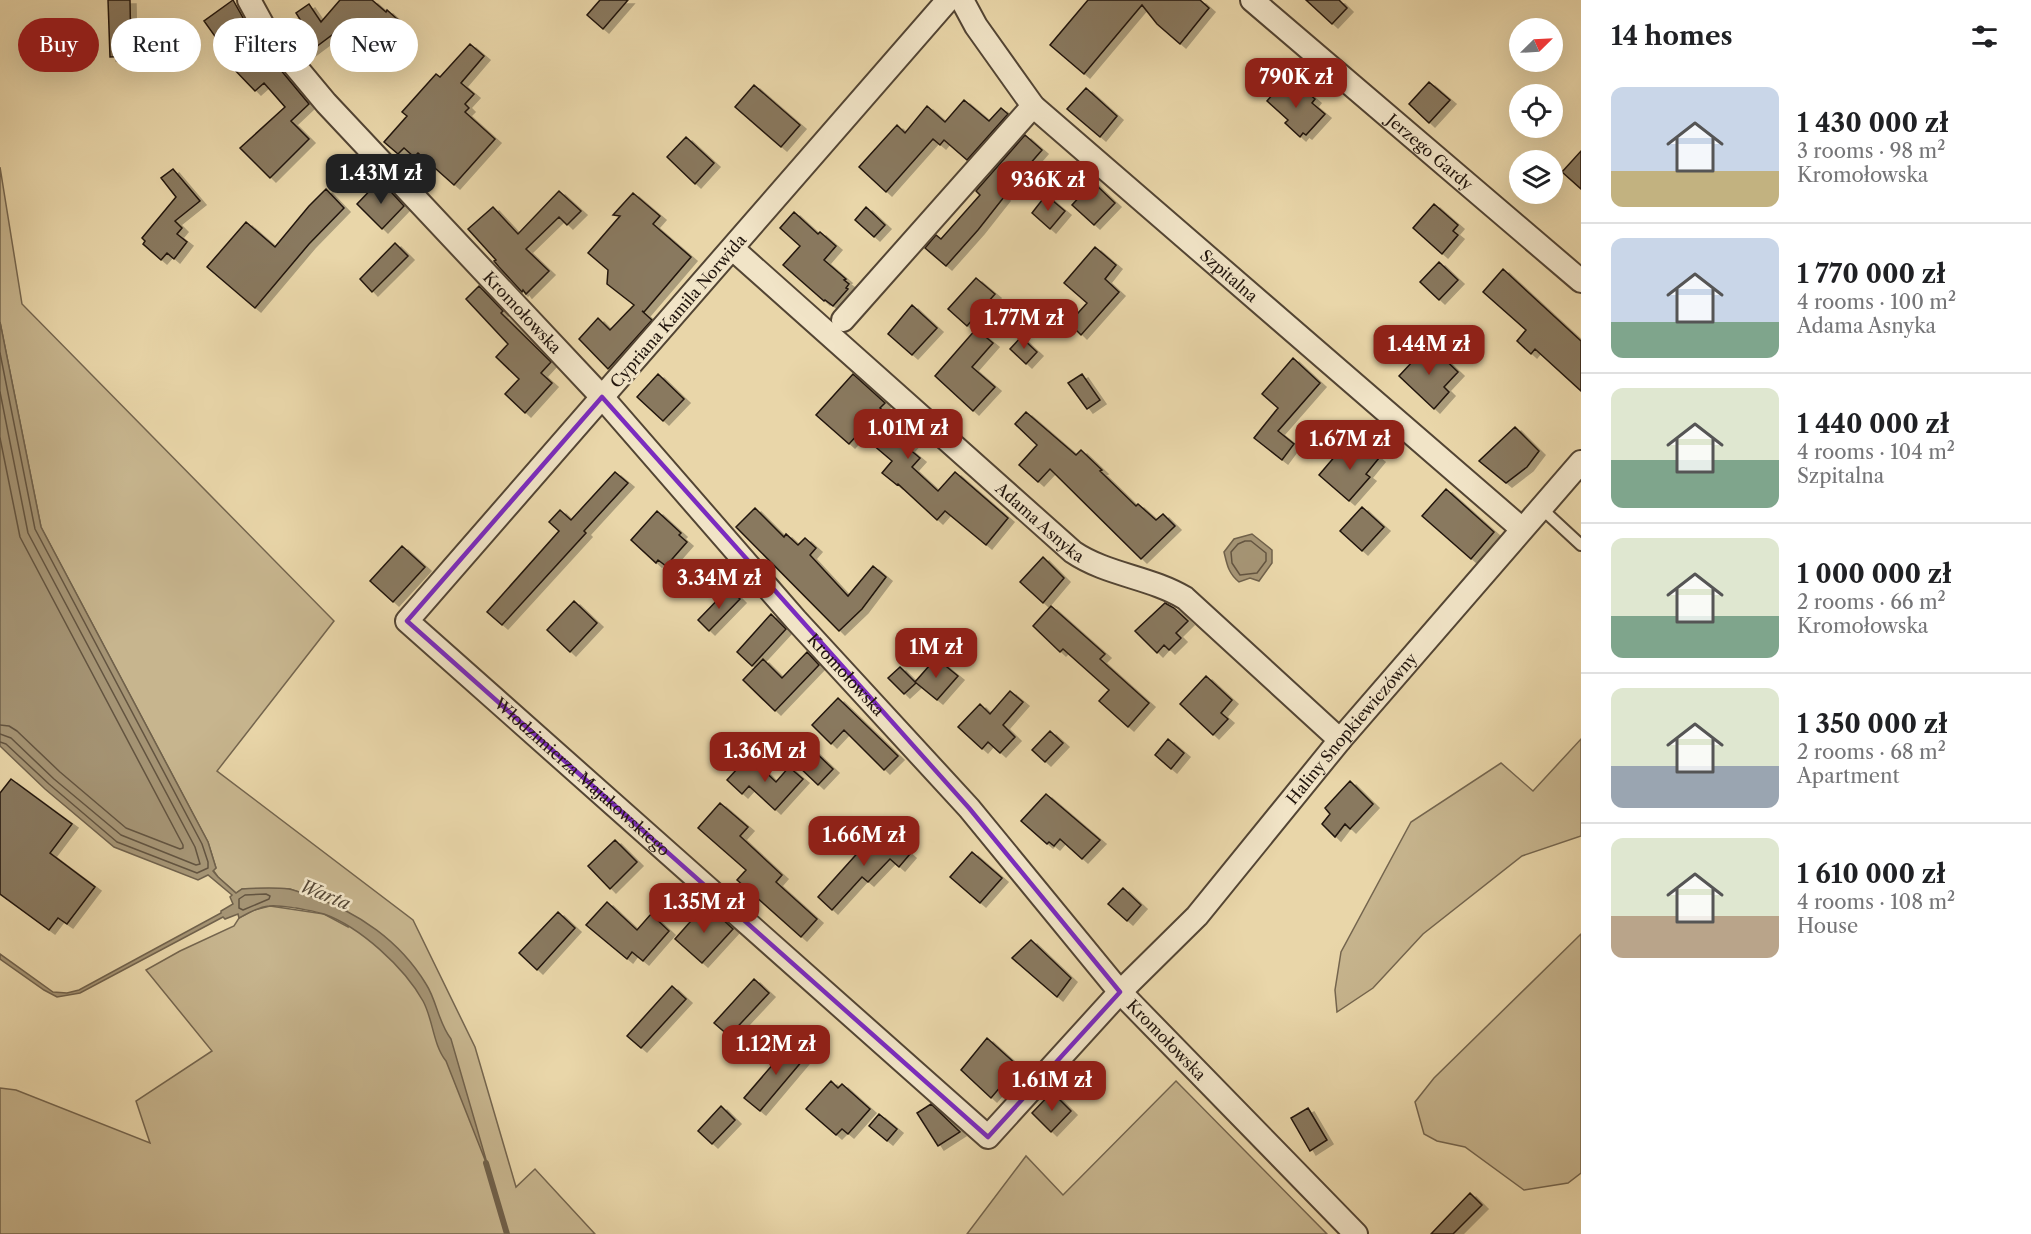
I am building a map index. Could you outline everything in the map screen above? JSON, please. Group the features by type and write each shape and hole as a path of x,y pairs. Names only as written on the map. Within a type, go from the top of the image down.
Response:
{"street":[{"name":"Kromołowska","path":"249,0 266,31 326,103 602,397 796,620 969,808 1120,992 1356,1234"},
{"name":"Cypriana Kamila Norwida","path":"407,621 948,0"},
{"name":"Szpitalna","path":"962,0 976,27 1033,106 1522,529"},
{"name":"Jerzego Gardy","path":"1252,0 1581,281"},
{"path":"843,320 1033,106"},
{"name":"Adama Asnyka","path":"733,249 1073,552 1094,564 1158,585 1185,598 1340,740"},
{"name":"Haliny Snopkiewiczówny","path":"1120,992 1197,916 1340,740 1581,462"},
{"name":"Włodzimierza Majakowskiego","path":"407,621 988,1137 1120,992"}],"lane":[{"path":"1540,508 1581,545"}],"highlighted area":[{"path":"602,397 969,808 1120,992 988,1137 407,621"}],"shaded area":[{"path":"0,167 22,304 334,621 217,771 413,920 475,1047 516,1187 535,1169 595,1234 0,1234 0,1088 16,1090 150,1143 136,1101 212,1051 146,970 234,926 239,918 254,910 270,906 324,914 348,927 347,910 290,889 242,889 236,893 218,877 213,870 216,868 208,842 41,527 0,322"},
{"path":"1581,739 1581,836 1522,856 1423,934 1373,988 1337,1012 1335,990 1341,952 1411,822 1501,763 1533,791"},
{"path":"1581,934 1581,1173 1568,1183 1524,1190 1465,1147 1437,1141 1424,1134 1415,1102 1434,1078"},
{"path":"1176,1081 1327,1234 967,1234 1026,1156 1063,1195"}],"water":[{"path":"0,322 41,527 208,842 216,868 213,871 236,893 242,889 289,889 345,910 391,941 404,954 430,991 443,1026 451,1039 489,1170 446,1061 438,1047 423,1001 393,962 366,938 338,920 324,914 282,906 257,909 239,918 238,914 225,919 223,917 80,993 57,997 0,959 0,954 53,992 67,993 79,990 221,913 233,904 230,897 232,895 208,875 198,880 114,847 45,789 0,746"},
{"path":"1252,534 1272,550 1272,563 1259,581 1250,578 1239,582 1230,572 1224,552 1234,539"}],"building":[{"path":"108,0 130,0 130,18 111,18 110,57"},
{"path":"233,0 243,18 213,18 213,34 204,21"},
{"path":"340,0 372,0 396,18 330,18 330,36 318,46 318,18 299,18 296,13 309,4 321,22"},
{"path":"600,0 628,0 603,29 587,15"},
{"path":"1088,0 1200,0 1209,8 1180,44 1157,24 1142,5 1084,74 1050,45"},
{"path":"1306,0 1339,0 1347,8 1332,24"},
{"path":"470,44 484,56 461,83 474,94 465,104 469,108 465,112 495,139 454,185 418,153 414,157 404,148 398,154 384,142 407,116 402,112 436,74 440,77"},
{"path":"237,72 282,72 309,104 291,121 309,139 270,178 240,148 285,107 264,83 255,91"},
{"path":"1284,81 1296,92 1301,87 1315,99 1312,103 1325,114 1306,135 1303,133 1300,137 1285,123 1288,120 1267,101"},
{"path":"1429,82 1450,100 1429,123 1409,104"},
{"path":"754,85 800,125 781,147 735,107"},
{"path":"1086,88 1117,116 1100,137 1067,109"},
{"path":"964,100 989,121 1001,108 1008,114 967,160 944,140 940,145 933,139 886,192 859,167 897,125 905,133 927,106 945,122"},
{"path":"1025,135 1042,150 946,266 925,248 936,235 941,239 980,195 976,191"},
{"path":"686,137 714,163 695,184 667,157"},
{"path":"1581,151 1581,189 1563,171"},
{"path":"173,169 200,201 175,221 182,228 177,234 187,242 174,259 167,253 161,260 143,244 145,241 142,238 176,197 161,178"},
{"path":"380,180 404,206 382,229 357,204"},
{"path":"1093,182 1115,203 1094,225 1072,205"},
{"path":"326,189 344,208 309,244 255,308 207,267 246,222 275,247"},
{"path":"559,191 581,211 567,225 559,217 526,249 549,271 526,294 499,267 494,261 496,260 468,229 493,207 518,234"},
{"path":"633,193 660,216 653,224 691,257 644,312 642,311 652,320 608,369 579,339 598,318 610,330 634,305 607,284 608,270 588,253 620,216 613,215"},
{"path":"1046,195 1065,211 1050,229 1032,213"},
{"path":"1434,204 1458,225 1453,231 1458,235 1442,254 1413,228"},
{"path":"866,207 885,225 874,237 855,220"},
{"path":"794,212 818,234 820,232 836,246 824,260 849,284 846,288 848,289 833,306 824,301 783,265 800,246 780,228"},
{"path":"395,243 408,256 372,292 360,279"},
{"path":"1095,247 1116,265 1105,279 1119,292 1081,335 1069,323 1087,303 1064,283"},
{"path":"1439,262 1458,280 1439,300 1420,282"},
{"path":"1503,269 1581,341 1581,391 1535,349 1531,354 1517,341 1526,330 1483,292"},
{"path":"976,278 995,294 967,326 948,309"},
{"path":"479,286 503,311 501,313 551,362 541,373 552,383 525,413 505,394 519,379 496,357 508,344 466,299"},
{"path":"912,305 937,328 912,355 888,334"},
{"path":"976,329 993,343 972,367 995,387 973,411 935,376"},
{"path":"1021,337 1037,352 1026,364 1010,349"},
{"path":"1429,344 1458,372 1444,387 1449,392 1434,409 1399,376"},
{"path":"1293,358 1320,383 1278,431 1294,444 1282,460 1254,438 1278,408 1262,394"},
{"path":"658,374 684,399 663,421 637,397"},
{"path":"853,374 885,403 880,408 916,439 908,448 920,458 912,467 938,491 955,472 1008,518 986,545 945,511 937,520 898,484 882,473 892,461 859,433 849,444 816,415"},
{"path":"1082,374 1100,400 1087,409 1068,383"},
{"path":"1026,412 1076,455 1081,450 1136,506 1138,504 1156,520 1163,514 1175,526 1141,559 1050,469 1038,482 1019,465 1037,445 1015,424"},
{"path":"1515,427 1539,451 1527,467 1506,483 1479,461"},
{"path":"1361,443 1379,458 1366,474 1370,477 1349,501 1319,475 1342,448 1350,455"},
{"path":"615,472 628,483 502,625 487,612 559,531 549,522 560,510 571,520"},
{"path":"1446,489 1494,532 1471,559 1422,516"},
{"path":"1362,507 1384,527 1362,551 1340,531"},
{"path":"755,508 784,537 786,534 798,545 805,538 816,548 810,555 848,596 873,566 886,577 862,609 839,631 736,527"},
{"path":"657,511 681,533 679,535 687,542 666,566 658,560 656,563 631,540"},
{"path":"402,546 425,567 393,602 370,581"},
{"path":"1043,557 1064,578 1043,603 1020,582"},
{"path":"729,588 740,599 709,631 698,620"},
{"path":"574,601 597,623 570,652 547,630"},
{"path":"1165,603 1188,621 1176,633 1181,638 1169,650 1164,645 1157,653 1135,631"},
{"path":"1051,606 1105,654 1100,659 1149,703 1128,727 1099,701 1109,690 1063,649 1060,652 1033,626"},
{"path":"771,614 786,629 752,666 737,652"},
{"path":"807,652 819,665 775,711 743,680 763,659 782,678"},
{"path":"936,658 958,676 937,700 915,682"},
{"path":"900,667 916,683 904,694 888,678"},
{"path":"1206,676 1232,700 1221,713 1228,719 1213,735 1180,704"},
{"path":"1010,691 1023,702 1003,725 1015,737 1000,753 988,742 982,749 958,727 980,704 990,714"},
{"path":"838,698 898,756 884,770 844,730 831,744 812,725"},
{"path":"1050,731 1063,743 1045,762 1032,750"},
{"path":"1168,739 1184,753 1171,769 1155,755"},
{"path":"812,749 833,769 818,785 797,765"},
{"path":"749,756 776,782 789,767 803,779 775,810 749,786 742,794 727,780"},
{"path":"11,779 72,824 50,853 95,887 67,924 58,918 49,930 0,894 0,793"},
{"path":"1350,781 1373,804 1350,829 1345,824 1335,837 1322,824 1330,814 1325,808"},
{"path":"1046,794 1100,840 1082,859 1060,839 1054,846 1049,842 1047,844 1021,821"},
{"path":"720,803 748,827 740,836 782,875 776,882 817,919 801,937 737,880 746,870 698,828"},
{"path":"880,828 910,854 899,867 890,859 868,882 862,877 832,910 818,897"},
{"path":"615,840 637,862 610,889 588,866"},
{"path":"972,852 1002,878 980,903 950,877"},
{"path":"1123,888 1141,905 1127,921 1108,904"},
{"path":"607,902 637,930 651,914 669,931 643,961 632,952 627,959 586,925"},
{"path":"706,904 733,929 702,963 675,939"},
{"path":"558,912 575,928 537,970 519,953"},
{"path":"1031,940 1071,978 1057,997 1012,958"},
{"path":"754,979 769,993 729,1036 714,1023"},
{"path":"672,986 686,999 641,1048 627,1036"},
{"path":"987,1038 1018,1066 991,1098 961,1070"},
{"path":"793,1041 808,1054 760,1111 744,1098"},
{"path":"831,1081 838,1088 842,1084 870,1109 848,1134 842,1129 836,1135 806,1109"},
{"path":"1052,1092 1071,1111 1051,1132 1032,1113"},
{"path":"931,1104 960,1132 938,1146 917,1113"},
{"path":"721,1106 735,1120 712,1144 698,1131"},
{"path":"1308,1108 1327,1140 1310,1151 1291,1118"},
{"path":"879,1114 897,1129 887,1141 869,1126"},
{"path":"1470,1193 1482,1205 1453,1234 1431,1234"}],"waterway":[{"name":"Warta","path":"486,1163 507,1234"}]}
